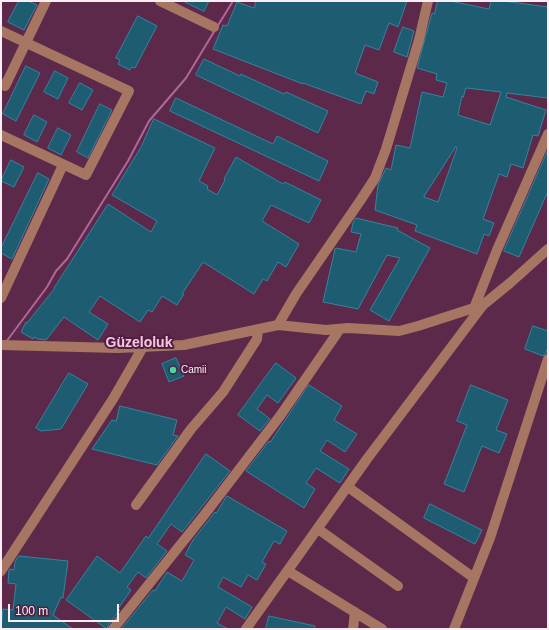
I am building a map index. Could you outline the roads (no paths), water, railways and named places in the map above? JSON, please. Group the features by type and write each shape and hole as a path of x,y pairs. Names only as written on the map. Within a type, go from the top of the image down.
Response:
{"street":[{"path":"1,84 5,86 46,1"},
{"path":"160,1 214,27"},
{"path":"278,325 296,294 360,201 374,178 386,149 417,47 428,1"},
{"path":"1,31 129,91 86,175 1,135"},
{"path":"478,306 497,250 548,134"},
{"path":"1,298 63,164"},
{"path":"246,629 478,306 548,249"},
{"path":"2,346 118,348 184,345 278,325 326,330 348,328 399,331 478,306"},
{"path":"112,629 205,514 280,416 340,329"},
{"path":"136,505 191,429 223,392 257,339 258,330"},
{"path":"1,571 113,399 143,347"},
{"path":"454,629 490,538 548,358"},
{"path":"348,487 474,578"},
{"path":"318,529 398,586"},
{"path":"288,571 382,629"},
{"path":"353,629 355,612"}],"waterway":[{"path":"217,27 233,1"},
{"path":"6,342 47,287 56,271 67,259 128,161 149,121 186,78 215,30"}],"place":[{"name":"Camii","path":"173,370"}],"district":[{"name":"Güzeloluk","path":"139,343"}]}
